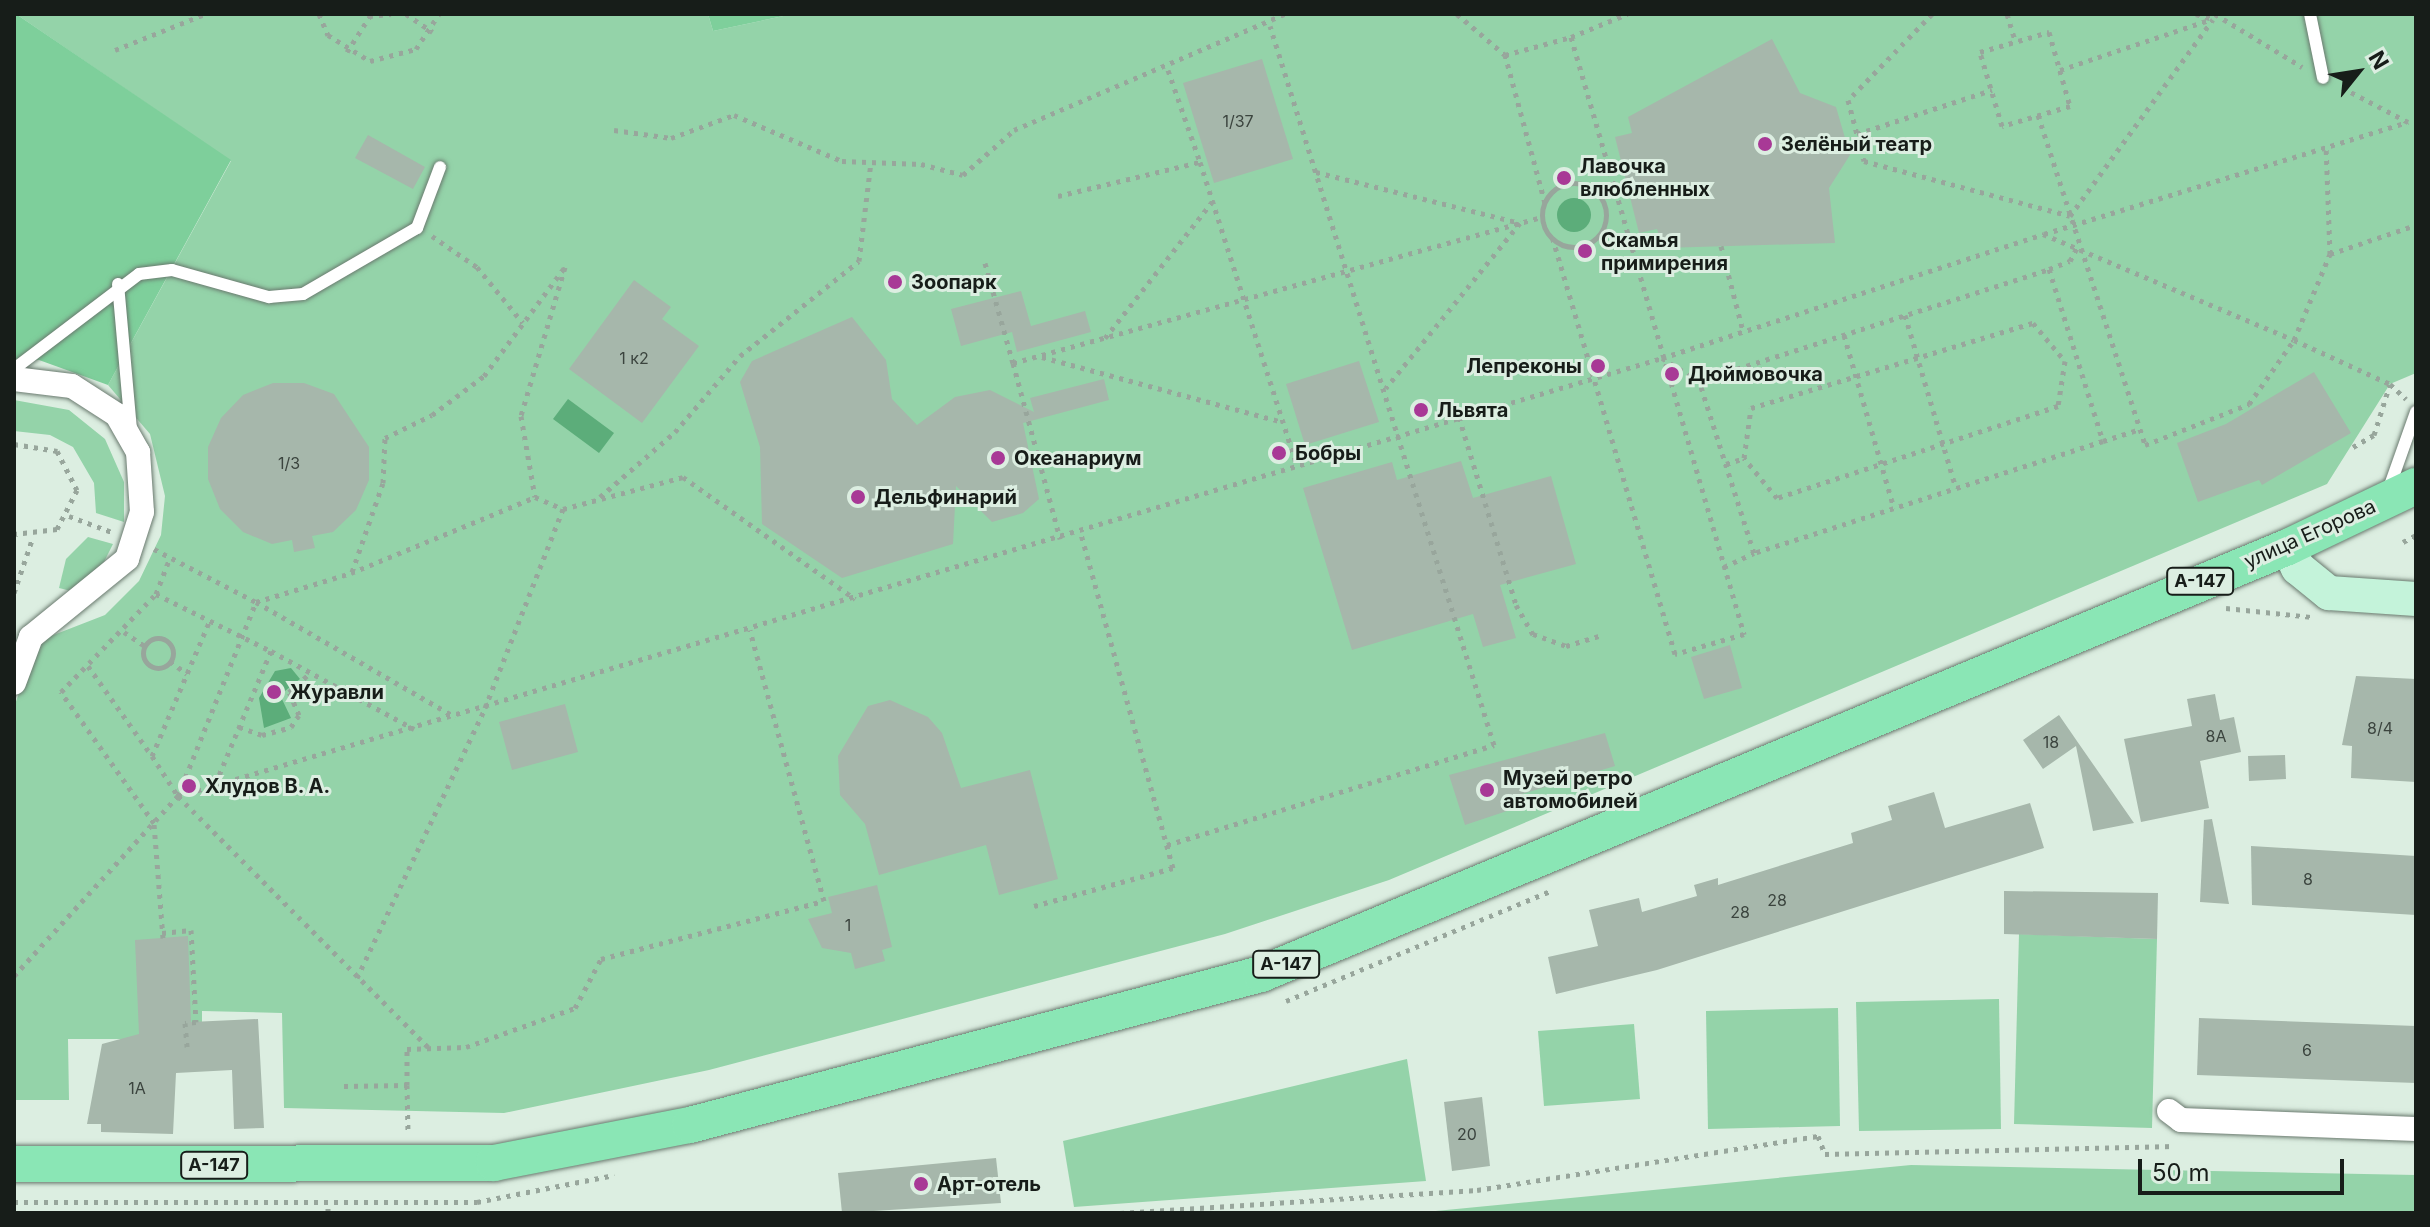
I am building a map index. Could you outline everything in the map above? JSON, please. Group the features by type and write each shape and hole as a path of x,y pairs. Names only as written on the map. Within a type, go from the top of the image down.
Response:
{"main road":[{"name":"улица Егорова","path":"14,1164 494,1163 690,1125 1261,974 2113,616 2288,547 2416,486"},
{"path":"2288,547 2298,568 2329,593 2416,599"}],"street":[{"path":"14,379 72,386 117,415 132,437 142,487 135,542 113,576 31,637 14,683"},
{"path":"2169,1111 2181,1120 2416,1129"}],"lane":[{"path":"2310,14 2323,78"},
{"path":"14,369 118,284 172,270 287,299 417,228 440,167"},
{"path":"118,284 132,437"},
{"path":"2371,507 2397,473 2414,408"}],"path":[{"path":"115,50 205,14"},
{"path":"319,14 347,52 394,60 433,32 439,14"},
{"path":"347,52 369,15 391,14"},
{"path":"406,14 433,32"},
{"path":"614,130 671,138 734,115 842,161 963,175 1014,130 1168,70 1270,26 1285,14"},
{"path":"1457,14 1505,55 1545,203 1542,217 1553,239 1675,654 1710,648 1744,634 1571,37"},
{"path":"1505,55 1571,37 1627,14"},
{"path":"1932,14 1848,100 1864,161 2070,216"},
{"path":"2007,14 2015,41"},
{"path":"2196,14 2214,16 2408,122"},
{"path":"2070,216 2214,16"},
{"path":"2060,70 2214,16"},
{"path":"1167,845 1494,745 1401,434 1270,26"},
{"path":"2049,32 2060,70 2070,106 2002,126 1980,52 2049,32"},
{"path":"1168,70 1246,300 1297,466"},
{"path":"1857,134 1992,90"},
{"path":"2038,115 2145,445 2249,404 2294,340 2330,254 2326,147"},
{"path":"178,796 1081,533 1401,434 1662,358 2043,234 2416,119"},
{"path":"598,499 675,432 740,356 859,261 871,162"},
{"path":"1058,196 1200,162"},
{"path":"1316,172 1520,223"},
{"path":"1545,203 1572,183 1593,188 1605,206 1605,224 1593,241 1573,247 1553,239"},
{"path":"1105,338 1213,201"},
{"path":"1605,206 1617,201"},
{"path":"1013,363 1542,217"},
{"path":"1385,389 1520,223"},
{"path":"2330,254 2416,225"},
{"path":"417,228 477,267 523,323"},
{"path":"2043,234 2079,244 2390,384 2414,408"},
{"path":"1699,381 2049,269 2070,261 2079,244"},
{"path":"1721,246 1743,331"},
{"path":"985,263 1060,539"},
{"path":"351,573 383,483 385,438 432,415 484,376 565,267 521,416 535,497"},
{"path":"2049,269 2103,441"},
{"path":"1905,315 1956,488"},
{"path":"2033,323 2065,361 2058,406 1777,498 1744,458 1751,408 2033,323"},
{"path":"1844,335 1894,508"},
{"path":"1039,356 1284,423"},
{"path":"2065,361 2078,357"},
{"path":"1662,358 1699,381 1754,553"},
{"path":"2353,447 2374,435 2390,384"},
{"path":"1459,417 1516,605 1533,634 1566,646 1603,635"},
{"path":"1724,567 1754,553 2139,429"},
{"path":"14,444 44,444 68,462 77,490 69,516 33,537 14,534"},
{"path":"1726,464 1744,458"},
{"path":"14,976 178,796 256,602 351,573 535,497 563,509 683,477 856,599"},
{"path":"357,978 485,708 563,509"},
{"path":"69,516 171,558 256,602 455,717"},
{"path":"1034,906 1173,868 1081,533"},
{"path":"2403,542 2416,535"},
{"path":"14,593 33,537"},
{"path":"171,558 156,594 124,632 61,692 154,823 162,935 191,930 196,1022 185,1023 187,1047"},
{"path":"156,594 241,635 414,729"},
{"path":"152,756 210,620"},
{"path":"344,1086 407,1085 407,1049 466,1047 575,1008 601,959 824,901 750,630"},
{"path":"124,632 145,646 151,666 170,661"},
{"path":"145,646 164,640 170,661 187,674"},
{"path":"214,786 271,651"},
{"path":"88,666 178,796 429,1048"},
{"path":"239,727 262,735 291,727 299,715 289,692 310,673"},
{"path":"1120,1213 1477,1190 1818,1136 1825,1154 2188,1147"},
{"path":"14,1202 328,1204 328,1213"}],"shaded area":[{"path":"16,14 708,14 713,31 793,14 2416,14 2416,373 2390,384 2327,484 1389,880 1225,934 709,1070 504,1113 284,1108 282,1013 202,1011 202,1039 68,1039 69,1100 14,1100 14,707 38,641 105,615 139,581 161,535 165,496 150,434 108,385 231,161"},
{"path":"16,14 231,160 108,385 39,360 14,362"},
{"path":"708,14 793,14 713,31"},
{"path":"1574,198 1586,203 1591,215 1586,227 1574,232 1562,227 1557,215 1562,203"},
{"path":"568,399 614,433 599,453 553,419"},
{"path":"14,400 69,410 105,439 124,482 124,522 96,513 94,483 73,447 50,435 14,431"},
{"path":"88,537 113,544 104,562 71,591 59,588 66,559"},
{"path":"291,668 300,679 280,695 291,718 264,728 259,698 275,671"},
{"path":"2019,934 2157,939 2152,1128 2014,1124"},
{"path":"1999,999 2001,1129 1859,1131 1856,1002"},
{"path":"1838,1008 1840,1126 1708,1129 1706,1011"},
{"path":"1634,1024 1640,1099 1544,1106 1538,1031"},
{"path":"1407,1059 1426,1181 1074,1207 1063,1141"},
{"path":"1911,1165 2416,1175 2416,1213 1415,1213"}],"building":[{"name":"Зелёный театр","path":"1772,39 1800,93 1836,107 1850,155 1829,188 1835,243 1663,248 1657,229 1639,233 1615,137 1632,133 1628,117"},
{"path":"1262,59 1293,159 1214,183 1183,83"},
{"path":"368,135 425,167 413,189 355,158"},
{"path":"634,280 671,307 662,319 699,346 642,423 569,369"},
{"path":"1021,291 1031,326 1085,311 1091,332 1017,352 1012,332 961,346 951,309"},
{"path":"852,317 886,360 892,399 917,425 955,397 990,390 1034,412 1030,398 1104,379 1109,400 1023,423 1039,499 1023,513 992,522 956,486 953,544 842,578 762,524 760,447 740,382 752,361"},
{"path":"1359,361 1379,422 1305,445 1286,384"},
{"path":"2314,372 2351,433 2262,485 2259,480 2198,502 2177,443 2226,424"},
{"path":"273,383 304,383 334,394 369,447 369,480 356,510 333,532 312,536 315,548 294,552 292,540 272,544 243,532 220,509 208,479 208,447 221,418 243,395"},
{"path":"1461,461 1473,498 1551,476 1576,564 1500,585 1516,638 1483,647 1473,614 1352,650 1303,488 1392,462 1397,480"},
{"path":"1730,645 1742,688 1704,699 1691,657"},
{"path":"2356,676 2416,679 2416,782 2351,778 2352,746 2342,745"},
{"path":"2215,694 2220,720 2234,717 2241,752 2200,761 2209,808 2141,822 2124,739 2192,726 2187,699"},
{"path":"890,700 928,717 942,733 961,788 1030,770 1058,879 999,895 986,845 879,875 865,824 840,795 838,756 868,706"},
{"path":"565,704 578,752 512,770 499,722"},
{"path":"2059,715 2134,823 2093,831 2076,746 2043,769 2023,740"},
{"path":"1605,733 1615,766 1522,794 1525,805 1465,825 1449,775"},
{"path":"2285,755 2286,779 2249,781 2248,756"},
{"path":"1934,792 1945,828 2030,803 2044,848 1657,970 1556,994 1548,957 1598,946 1589,910 1639,898 1642,912 1697,896 1694,885 1718,878 1718,885 1853,843 1851,833 1892,820 1888,806"},
{"path":"2212,819 2229,904 2200,902 2204,820"},
{"path":"2251,846 2416,856 2416,915 2252,905"},
{"path":"877,885 892,947 882,950 885,961 855,969 851,953 822,948 808,919 832,913 828,897"},
{"path":"2004,891 2158,893 2157,939 2004,934"},
{"path":"188,936 191,1022 258,1019 264,1128 234,1129 232,1070 176,1073 173,1134 101,1132 101,1124 87,1124 102,1044 139,1034 135,940"},
{"path":"2199,1018 2416,1026 2416,1083 2197,1075"},
{"path":"1482,1097 1490,1166 1452,1171 1444,1102"},
{"path":"996,1158 1001,1203 842,1213 838,1173"}],"place":[{"name":"Зелёный театр","path":"1765,144"},
{"name":"Лавочка влюбленных","path":"1564,178"},
{"name":"Скамья примирения","path":"1585,251"},
{"name":"Зоопарк","path":"895,282"},
{"name":"Лепреконы","path":"1598,366"},
{"name":"Дюймовочка","path":"1672,374"},
{"name":"Львята","path":"1421,410"},
{"name":"Бобры","path":"1279,453"},
{"name":"Океанариум","path":"998,458"},
{"name":"Дельфинарий","path":"858,497"},
{"name":"Журавли","path":"274,692"},
{"name":"Хлудов В. А.","path":"189,786"},
{"name":"Музей ретро автомобилей","path":"1487,790"},
{"name":"Арт-отель","path":"921,1184"}]}
